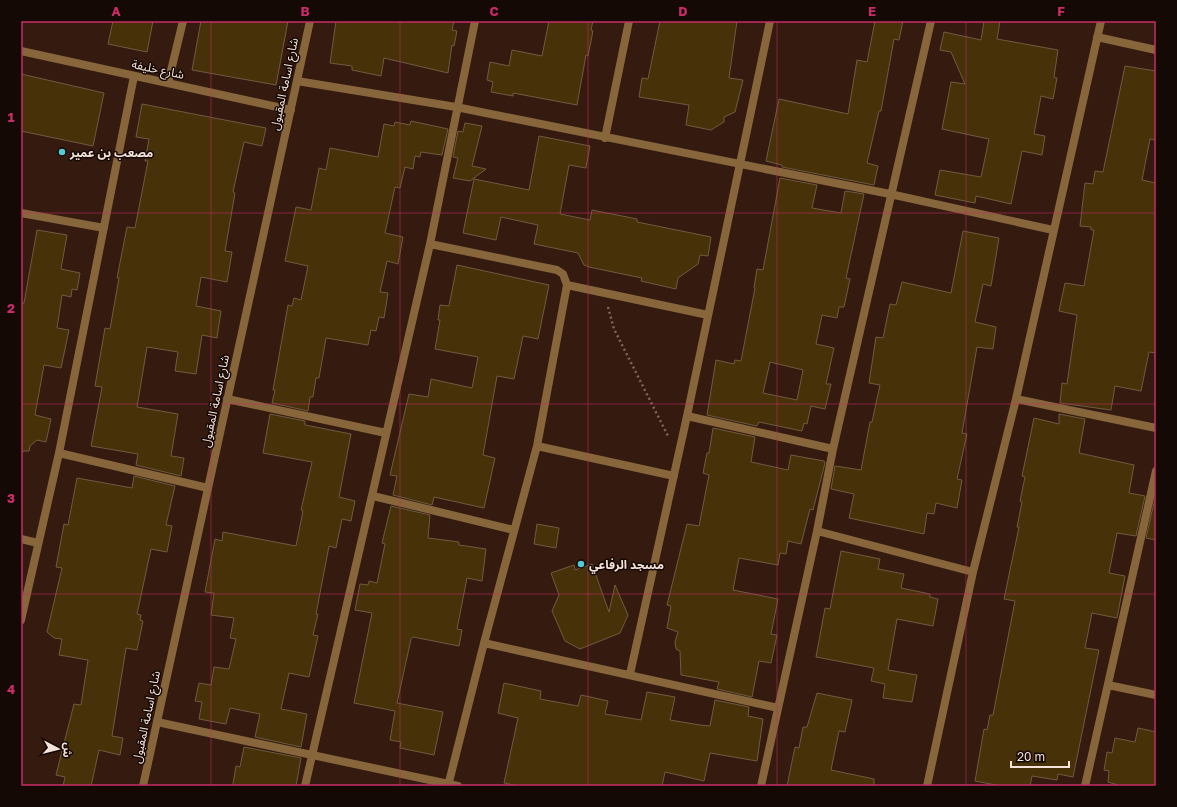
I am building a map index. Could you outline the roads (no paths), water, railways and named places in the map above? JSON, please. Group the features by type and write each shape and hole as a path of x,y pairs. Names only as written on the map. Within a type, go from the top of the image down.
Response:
{"street":[{"path":"168,84 183,21"},
{"name":"شارع اسامة المقبول","path":"143,786 310,21"},
{"path":"305,786 430,244 474,21"},
{"path":"605,138 629,21"},
{"path":"630,674 687,416 770,21"},
{"path":"761,786 817,531 833,449 890,194 931,21"},
{"path":"927,786 973,572 1016,399 1101,21"},
{"path":"1097,37 1156,50"},
{"name":"شارع خليفة","path":"21,51 291,110"},
{"path":"21,620 59,453 134,76"},
{"path":"297,81 456,107 739,165 890,194 1053,230"},
{"path":"21,213 104,228"},
{"path":"430,244 557,270 563,274 567,285 537,446 484,643 449,785"},
{"path":"567,285 708,315"},
{"path":"227,399 386,433"},
{"path":"1016,399 1156,428"},
{"path":"687,416 833,449"},
{"path":"537,446 674,476"},
{"path":"59,453 208,488"},
{"path":"1085,786 1156,470"},
{"path":"373,496 514,530"},
{"path":"817,531 973,572"},
{"path":"21,539 38,543"},
{"path":"484,643 630,674 778,708"},
{"path":"1108,685 1156,694"},
{"path":"157,722 458,786"}],"place":[{"name":"مصعب بن عمير","path":"62,152"},
{"name":"مسجد الرفاعي","path":"581,564"}]}
